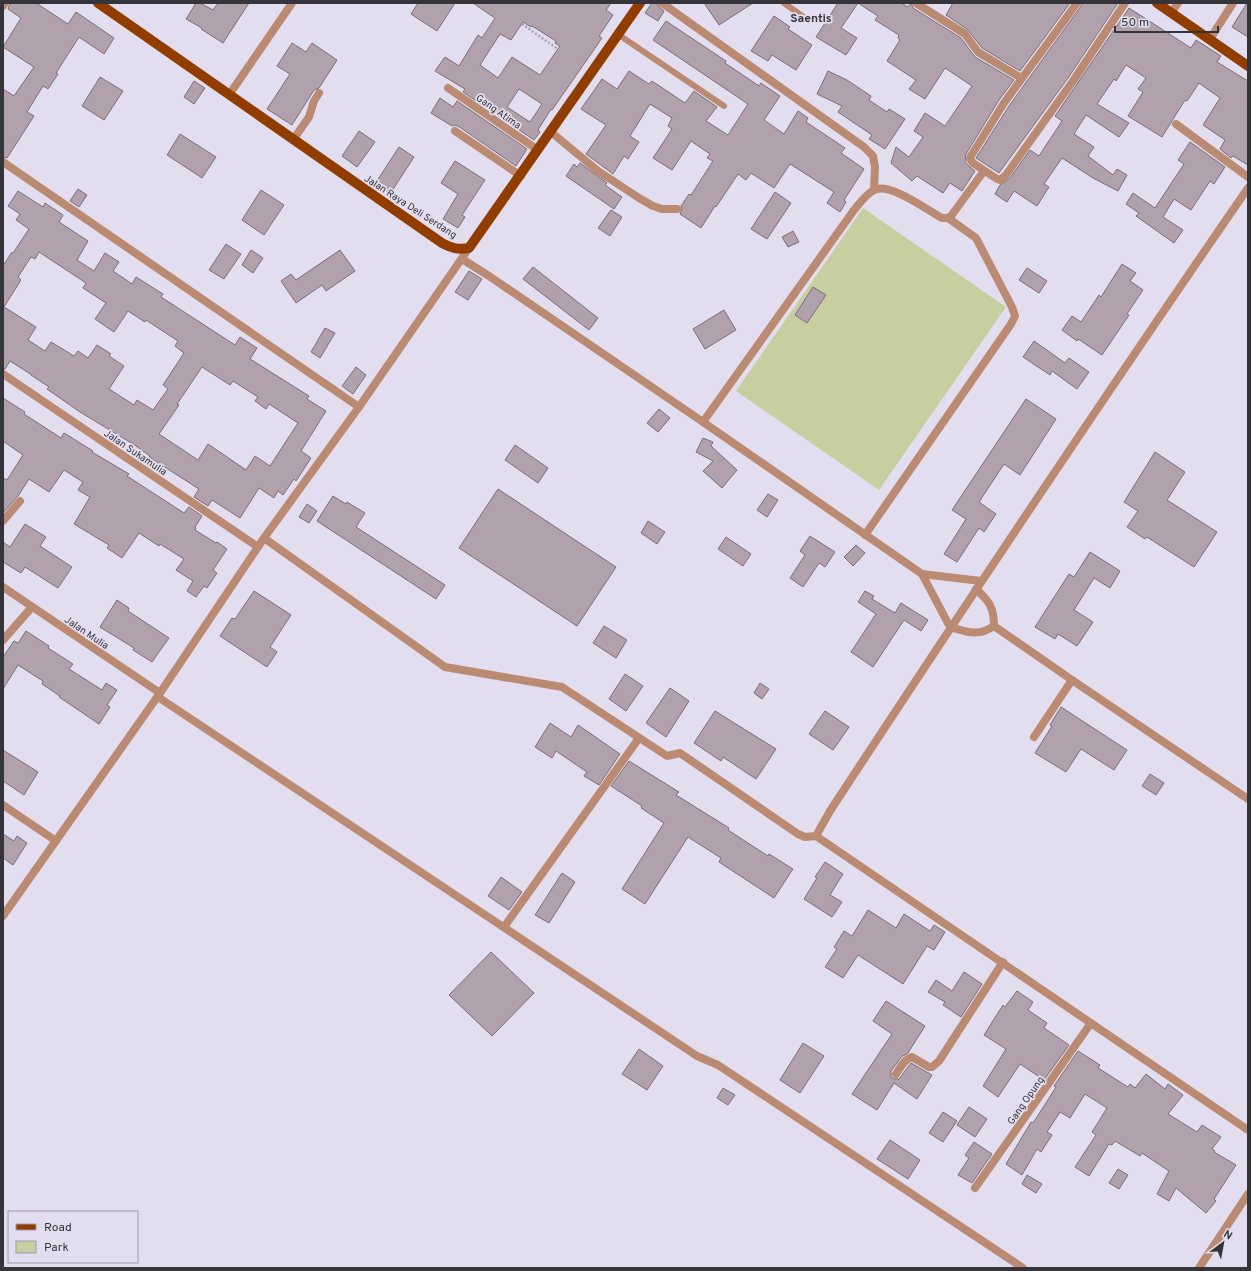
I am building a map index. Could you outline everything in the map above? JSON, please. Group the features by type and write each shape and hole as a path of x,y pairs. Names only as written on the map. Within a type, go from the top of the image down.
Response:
{"main road":[{"name":"Jalan Raya Deli Serdang","path":"98,3 442,243 457,249 469,248"},
{"path":"469,248 640,3"},
{"path":"1157,3 1248,66"}],"street":[{"path":"229,95 292,3"},
{"path":"662,3 864,147 873,156 875,167 874,190"},
{"path":"916,3 965,34 978,52 1021,78"},
{"path":"1077,3 1021,78 971,156 971,161 997,179 1000,180 1006,175 1073,81 1125,3"},
{"path":"1171,13 1178,3"},
{"path":"1210,39 1233,3"},
{"name":"Gang Atima","path":"448,88 538,150"},
{"path":"293,140 309,117 314,101 319,93"},
{"path":"1176,124 1248,176"},
{"path":"455,131 520,176"},
{"path":"551,132 598,171 639,198 662,209 677,209"},
{"path":"3,162 359,407"},
{"path":"948,218 984,171"},
{"path":"816,836 830,811 950,627 1106,394 1248,188"},
{"path":"703,422 854,210 874,190 888,190 901,195 942,218 948,218 976,238 1012,307 1015,316 1011,324 865,535"},
{"path":"3,916 159,695 264,538 359,407 469,248"},
{"path":"462,259 496,280 922,574 981,581"},
{"name":"Jalan Sukamulia","path":"3,374 258,547"},
{"path":"3,521 20,501"},
{"path":"264,538 445,667 562,687 667,756 680,753 798,834 805,837 816,836 1248,1130"},
{"path":"922,574 950,627 969,633 987,630 994,626"},
{"name":"Jalan Mulia","path":"3,587 159,695 697,1056 718,1065 1023,1268"},
{"path":"976,589 986,597 992,606 994,626 1248,799"},
{"path":"3,640 32,607"},
{"path":"1034,737 1072,680"},
{"path":"504,927 639,738"},
{"path":"3,805 56,841"},
{"path":"896,1074 905,1060 912,1057 929,1067 935,1065 1003,962"},
{"name":"Gang Opung","path":"974,1188 1092,1023"},
{"path":"1199,1268 1248,1194"}],"lane":[{"path":"784,3 805,18"},
{"path":"619,34 724,106"}],"path":[{"path":"522,24 592,72"}],"green space":[{"path":"863,208 1006,307 879,490 736,391"}],"building":[{"path":"10,3 36,3 68,24 76,12 114,38 104,54 79,37 56,73 58,74 48,89 43,86 27,112 34,116 7,158 3,157 3,89 14,96 34,67 3,47 21,18 8,9"},
{"path":"196,3 200,3 213,10 218,3 249,3 223,43 186,19"},
{"path":"418,3 455,3 437,31 411,14"},
{"path":"473,3 611,3 606,10 613,15 599,36 602,38 552,110 551,109 538,130 540,132 534,140 463,92 465,89 435,71 445,57 459,66 478,35 482,38 495,18","holes":["523,22 556,41 555,43 560,46 540,75 512,57 498,78 480,65 500,34 511,40","519,89 542,104 530,122 507,107"]},
{"path":"652,3 657,3 664,11 658,21 645,13"},
{"path":"704,3 753,3 719,25"},
{"path":"838,3 858,3 841,28 857,38 846,55 816,37"},
{"path":"858,3 901,3 908,7 911,3 913,8 961,38 975,57 1014,80 999,100 966,154 965,162 975,171 962,191 950,183 943,193 917,176 912,181 891,163 896,147 909,157 923,137 914,131 925,113 945,126 972,86 945,68 925,99 909,89 916,80 887,61 900,40 898,38 899,35 875,20 878,16"},
{"path":"953,3 1070,3 1020,71 982,48 968,30 946,15"},
{"path":"1082,3 1118,3 1068,78 999,173 976,158 1009,106"},
{"path":"1248,3 1248,37 1232,27"},
{"path":"1129,8 1191,48 1196,40 1221,56 1217,62 1248,81 1248,165 1233,156 1231,158 1220,149 1225,140 1203,125 1220,98 1199,83 1187,101 1185,100 1162,137 1128,116 1143,92 1138,89 1146,78 1126,65 1116,81 1114,79 1097,104 1129,123 1119,137 1086,115 1074,134 1094,147 1088,156 1113,175 1117,169 1127,175 1118,191 1093,178 1062,158 1044,184 1049,187 1037,206 1014,191 1007,202 995,194 1000,185 1010,178 1030,150 1039,156 1062,121 1055,116"},
{"path":"774,16 790,27 788,29 812,45 796,70 772,55 768,61 751,51"},
{"path":"666,21 726,61 725,63 759,86 761,83 780,96 764,120 784,134 798,111 808,118 806,122 845,148 841,153 864,169 844,200 846,202 840,212 827,203 834,192 790,164 774,188 751,173 746,180 738,174 701,228 680,214 682,209 681,206 689,194 691,195 713,161 707,158 710,154 691,141 672,170 653,158 672,129 668,126 672,118 650,104 630,136 639,142 628,159 624,156 613,174 586,154 606,125 581,109 602,79 617,89 629,71 649,84 652,81 685,103 694,91 717,107 706,121 728,135 748,104 653,40"},
{"path":"292,43 306,52 312,43 337,60 319,88 314,90 292,125 267,109 290,74 277,66"},
{"path":"828,71 847,80 871,96 869,100 887,112 889,109 905,119 885,149 869,139 872,135 838,112 842,106 817,94"},
{"path":"100,77 123,91 104,120 82,106"},
{"path":"194,81 205,88 194,104 184,97"},
{"path":"440,98 453,107 457,101 527,149 516,166 458,126 452,126 431,113"},
{"path":"359,131 375,142 357,167 342,156"},
{"path":"180,134 216,157 202,178 167,155"},
{"path":"1190,142 1225,167 1214,184 1210,181 1191,210 1174,199 1163,217 1183,230 1174,243 1136,216 1139,213 1126,204 1133,193 1155,208 1184,164 1178,160"},
{"path":"399,147 414,157 390,194 375,184"},
{"path":"455,161 485,180 462,215 465,217 458,228 443,219 458,194 441,183"},
{"path":"580,163 607,183 605,185 622,197 614,209 566,176 574,164 577,167"},
{"path":"78,189 87,195 79,207 70,201"},
{"path":"261,190 284,205 264,235 242,220"},
{"path":"18,191 43,207 45,203 63,215 59,222 88,241 77,260 94,271 105,253 119,262 113,271 132,284 136,277 163,294 161,297 235,345 240,337 257,348 250,359 309,396 307,399 326,411 301,451 311,458 296,481 294,479 283,495 278,491 274,498 259,488 240,518 212,500 208,506 194,497 199,489 149,457 150,456 133,444 80,412 47,389 49,387 32,375 10,361 5,369 3,369 3,266 29,229 16,220 20,214 8,206","holes":["39,252 86,283 83,288 106,303 95,319 114,332 128,311 145,322 146,320 178,341 175,346 184,353 163,385 168,389 153,410 137,400 134,405 109,389 124,366 109,356 111,354 97,345 88,358 78,351 74,356 51,342 45,351 28,340 36,327 4,307 21,280 18,277 31,257 35,259","202,367 230,385 233,381 258,397 255,401 266,409 269,404 298,423 270,466 255,456 246,470 208,444 198,460 159,434"]},
{"path":"775,192 791,203 767,239 751,229"},
{"path":"611,210 622,217 610,236 598,228"},
{"path":"793,231 799,242 788,247 782,237"},
{"path":"226,244 241,254 224,279 209,270"},
{"path":"251,250 263,258 253,273 242,265"},
{"path":"340,250 355,271 326,291 322,285 296,303 281,281 291,274 296,280"},
{"path":"1122,264 1136,273 1130,281 1143,290 1127,314 1129,315 1102,355 1078,339 1077,341 1062,330 1072,316 1081,322 1099,295 1101,297"},
{"path":"533,267 598,318 589,330 523,279"},
{"path":"1027,268 1047,281 1039,293 1019,280"},
{"path":"469,271 482,279 468,300 455,292"},
{"path":"813,287 826,295 807,323 795,315"},
{"path":"724,310 736,330 705,349 693,329"},
{"path":"325,328 335,333 320,358 311,352"},
{"path":"1034,341 1065,363 1069,358 1089,372 1077,389 1052,371 1050,375 1023,357"},
{"path":"356,367 366,375 353,394 342,386"},
{"path":"3,398 25,412 24,414 61,438 64,433 93,451 92,452 129,474 127,476 184,513 189,507 202,516 195,527 195,530 227,549 213,570 217,573 207,588 204,586 196,597 187,591 193,581 176,570 184,559 160,544 159,546 139,533 122,558 107,548 109,545 74,524 90,497 78,490 83,482 64,470 49,492 29,479 18,496 3,513 3,478 7,480 23,455 3,441"},
{"path":"1026,399 1056,419 1020,475 1004,464 979,502 996,514 984,532 979,528 957,562 944,554 966,519 952,510"},
{"path":"659,409 670,418 658,432 647,423"},
{"path":"703,438 713,442 711,446 737,470 722,488 703,471 713,461 696,452"},
{"path":"515,445 548,468 538,483 505,460"},
{"path":"1155,452 1185,472 1167,500 1217,532 1194,567 1147,537 1145,539 1127,527 1138,511 1124,502"},
{"path":"498,489 616,567 577,626 459,548"},
{"path":"768,494 778,500 767,517 757,510"},
{"path":"333,496 346,504 347,502 365,513 356,527 445,585 436,599 317,521"},
{"path":"307,504 317,511 309,523 299,517"},
{"path":"648,521 665,532 657,544 641,533"},
{"path":"25,524 46,537 40,546 72,567 58,588 25,567 21,573 3,562 3,542 10,547"},
{"path":"810,536 835,552 825,567 819,563 803,587 790,578 805,555 800,551"},
{"path":"726,537 751,554 743,566 718,549"},
{"path":"856,545 865,553 853,566 844,557"},
{"path":"1090,552 1120,571 1110,588 1094,578 1074,610 1093,622 1077,646 1058,634 1055,639 1035,627 1069,574 1074,577"},
{"path":"254,591 291,615 270,647 277,652 267,667 220,636 232,618 235,619"},
{"path":"865,591 874,596 872,599 895,613 901,603 928,620 921,631 904,620 873,667 851,652 876,614 858,602"},
{"path":"117,600 129,608 128,611 169,638 152,662 133,650 134,648 100,627"},
{"path":"604,626 627,640 616,658 593,643"},
{"path":"26,631 49,646 48,648 73,664 69,669 102,690 106,683 117,690 107,705 110,707 99,724 42,684 43,681 18,665 3,689 3,657 14,641 18,643"},
{"path":"625,674 643,686 626,711 609,699"},
{"path":"760,683 769,689 762,699 754,693"},
{"path":"670,688 689,701 666,737 646,723"},
{"path":"1061,707 1127,750 1114,770 1081,749 1066,772 1035,753 1052,726 1050,725"},
{"path":"715,711 776,749 756,779 723,757 721,761 694,743"},
{"path":"825,711 849,727 833,750 809,734"},
{"path":"550,723 571,737 578,725 620,754 599,785 584,776 587,772 556,751 552,758 535,747"},
{"path":"3,750 38,772 24,795 3,781"},
{"path":"629,761 679,792 676,795 729,828 728,830 768,856 769,854 793,869 774,898 719,862 721,858 688,837 645,904 622,889 664,823 641,808 642,806 611,786"},
{"path":"1150,774 1164,783 1156,795 1142,786"},
{"path":"3,834 14,841 17,836 27,843 13,865 3,858"},
{"path":"825,862 843,874 830,895 842,902 832,917 804,899 817,878 815,877"},
{"path":"562,873 575,882 549,923 535,915"},
{"path":"501,877 522,892 509,910 488,896"},
{"path":"868,910 896,928 904,914 930,931 934,925 945,932 934,950 927,946 903,984 858,955 843,978 825,967 837,949 834,947 844,931 852,936"},
{"path":"491,952 534,993 492,1036 449,995"},
{"path":"964,972 982,984 961,1017 943,1005 945,1002 928,992 936,980 952,991"},
{"path":"1017,991 1033,1002 1028,1010 1047,1023 1044,1028 1069,1045 1044,1080 1020,1064 998,1097 983,1086 1006,1049 984,1035 1003,1005 1005,1007"},
{"path":"886,1001 925,1026 908,1053 901,1057 891,1071 891,1077 899,1079 911,1063 932,1075 917,1099 894,1083 877,1110 852,1094 892,1034 873,1021"},
{"path":"803,1043 824,1056 800,1093 780,1080"},
{"path":"639,1049 663,1066 647,1090 622,1074"},
{"path":"1078,1051 1100,1065 1098,1068 1128,1087 1130,1084 1135,1088 1146,1074 1165,1089 1168,1084 1183,1095 1168,1114 1197,1132 1202,1125 1221,1137 1212,1149 1215,1151 1214,1152 1236,1165 1214,1199 1216,1201 1206,1213 1176,1188 1169,1201 1157,1194 1169,1171 1142,1153 1140,1156 1115,1141 1112,1145 1109,1144 1089,1176 1075,1167 1096,1135 1092,1132 1107,1108 1085,1094 1070,1118 1060,1112 1047,1132 1052,1135 1041,1152 1037,1149 1022,1175 1006,1164 1031,1122 1033,1123 1056,1087 1054,1086"},
{"path":"723,1088 735,1095 728,1105 717,1098"},
{"path":"969,1107 987,1119 975,1137 957,1125"},
{"path":"943,1112 957,1121 943,1142 929,1133"},
{"path":"890,1140 920,1160 908,1179 877,1159"},
{"path":"974,1142 992,1154 972,1183 958,1175 969,1158 965,1155"},
{"path":"1118,1169 1128,1175 1119,1189 1109,1183"},
{"path":"1027,1175 1042,1184 1036,1193 1022,1184"}],"district":[{"name":"Saentis","path":"811,18"}]}
